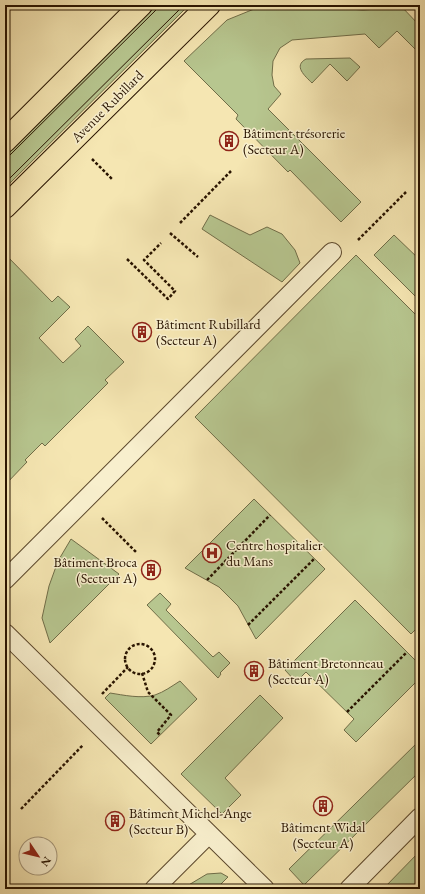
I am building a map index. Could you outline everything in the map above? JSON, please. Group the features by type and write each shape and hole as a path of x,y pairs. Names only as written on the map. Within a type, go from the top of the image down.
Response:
{"main road":[{"path":"5,141 141,5"},
{"name":"Avenue Rubillard","path":"5,207 209,5"}],"lane":[{"path":"5,580 332,252"},
{"path":"5,634 265,889"},
{"path":"349,889 420,817"},
{"path":"154,889 209,834"}],"path":[{"path":"89,156 114,180"},
{"path":"180,223 231,171"},
{"path":"358,240 406,192"},
{"path":"170,233 198,257"},
{"path":"127,259 168,299 175,292 144,260 161,243"},
{"path":"206,580 270,515"},
{"path":"248,625 314,558"},
{"path":"136,644 146,644 153,650 156,660 151,669 142,673 132,672 125,659 128,650 136,644"},
{"path":"346,712 407,652"},
{"path":"85,712 128,667"},
{"path":"142,673 148,692 170,715 157,732 160,735"},
{"path":"21,809 100,727"}],"green space":[{"path":"157,5 189,5 5,188 5,157"},
{"path":"264,5 336,5 349,9 363,10 400,5 420,26 420,54 397,31 379,48 365,34 292,40 280,48 273,61 272,75 274,86 281,94 268,109 361,202 341,222 290,170 288,172 236,119 238,115 184,61 227,20"},
{"path":"350,58 360,67 347,81 330,64 312,83 300,68 302,62 306,59"},
{"path":"210,215 250,235 267,227 282,234 295,250 300,263 282,282 202,229"},
{"path":"394,235 420,260 420,301 374,255"},
{"path":"5,254 52,302 58,296 70,307 39,338 63,363 81,346 75,339 88,326 124,362 105,380 108,383 45,446 42,443 25,460 27,462 5,485"},
{"path":"356,255 420,319 420,625 411,634 195,417"},
{"path":"254,499 325,569 256,639 238,606 219,587 185,568"},
{"path":"71,539 119,574 50,643 42,618 49,586 58,561"},
{"path":"160,593 171,604 166,610 213,657 219,652 230,663 220,673 221,674 218,678 147,605"},
{"path":"355,600 420,665 420,678 356,742 344,730 354,719 306,672 296,682 285,670"},
{"path":"180,681 197,699 151,744 105,698 110,693 138,697 155,695 165,691"},
{"path":"260,695 283,718 225,778 241,795 222,814 181,774"},
{"path":"420,740 420,771 304,885 289,869"},
{"path":"420,851 420,889 383,889"},
{"path":"221,873 228,877 216,889 182,889 207,874"}],"tram line":[{"path":"5,160 161,5"},
{"path":"5,183 184,5"}],"place":[{"name":"Bâtiment trésorerie (Secteur A)","path":"229,141"},
{"name":"Bâtiment Rubillard (Secteur A)","path":"142,332"},
{"name":"Centre hospitalier du Mans","path":"212,553"},
{"name":"Bâtiment Broca (Secteur A)","path":"151,570"},
{"name":"Bâtiment Bretonneau (Secteur A)","path":"254,671"},
{"name":"Bâtiment Widal (Secteur A)","path":"323,806"},
{"name":"Bâtiment Michel-Ange (Secteur B)","path":"115,821"}]}
